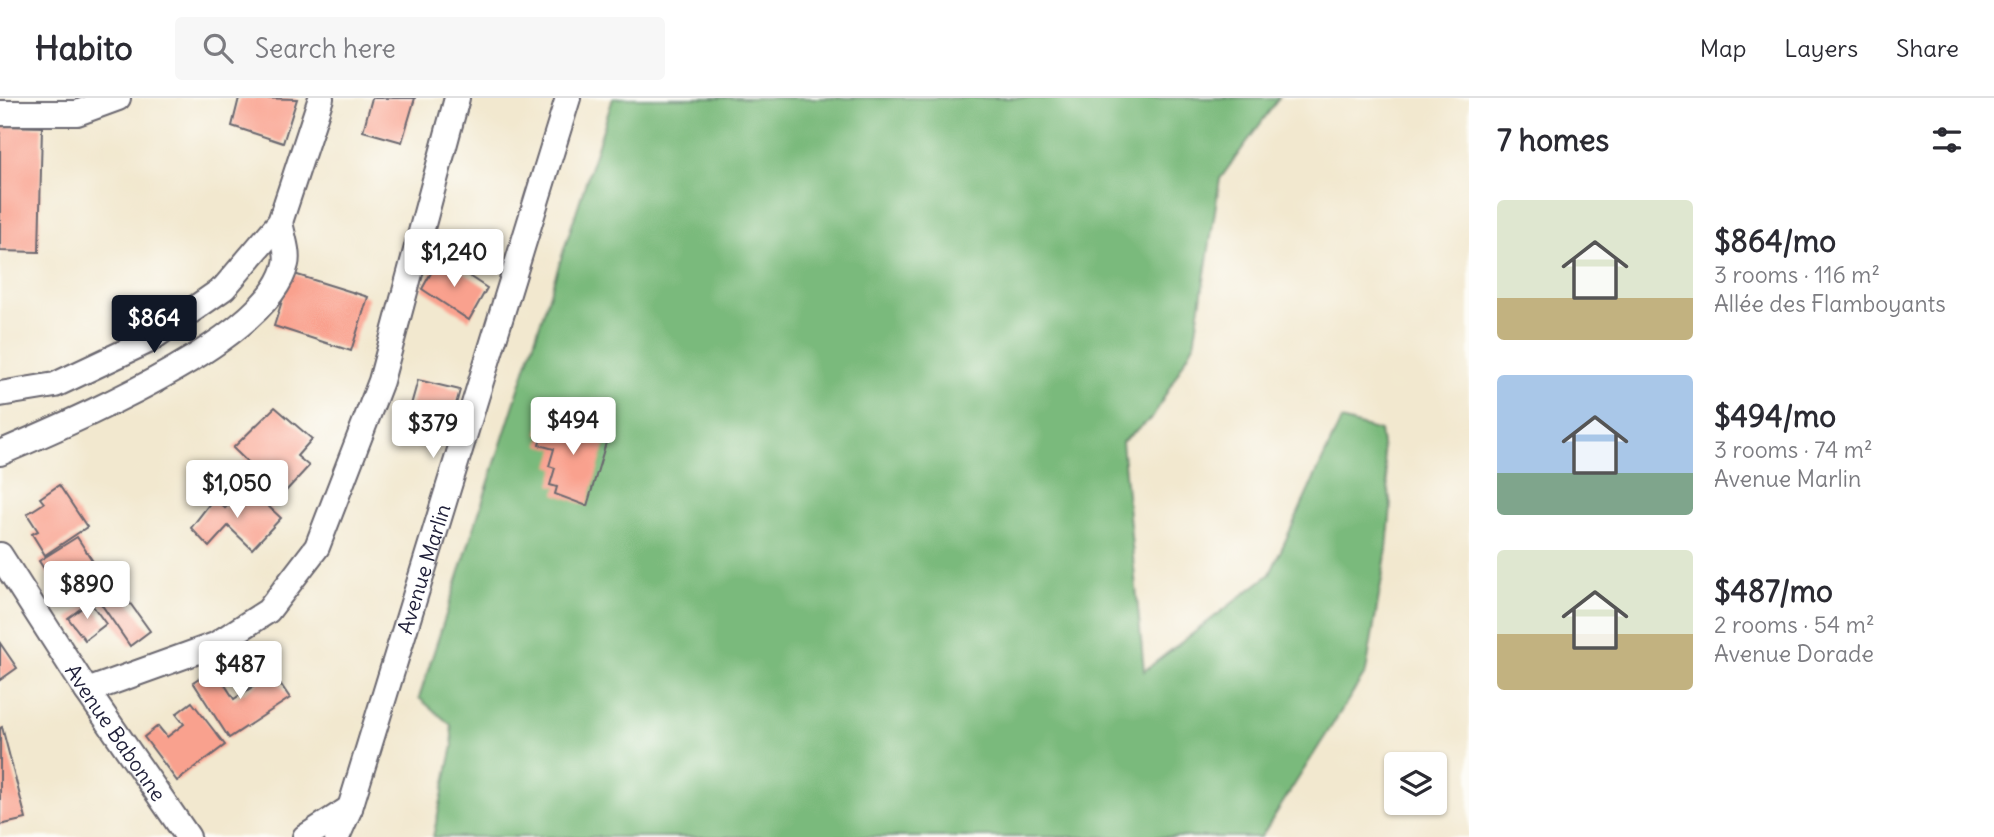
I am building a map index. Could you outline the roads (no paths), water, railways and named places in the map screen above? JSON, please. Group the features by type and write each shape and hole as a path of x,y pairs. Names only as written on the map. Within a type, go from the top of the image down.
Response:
{"street":[{"path":"0,113 77,113 118,98"},
{"path":"0,394 55,385 148,341 224,288 280,222 321,98"},
{"path":"87,691 215,645 268,611 317,547 381,382 457,98"},
{"name":"Avenue Marlin","path":"337,837 350,808 568,98"},
{"path":"0,453 149,386 244,322 270,296 287,263 280,222"},
{"name":"Avenue Babonne","path":"0,555 87,691 188,837"},
{"path":"305,837 350,808"}]}
